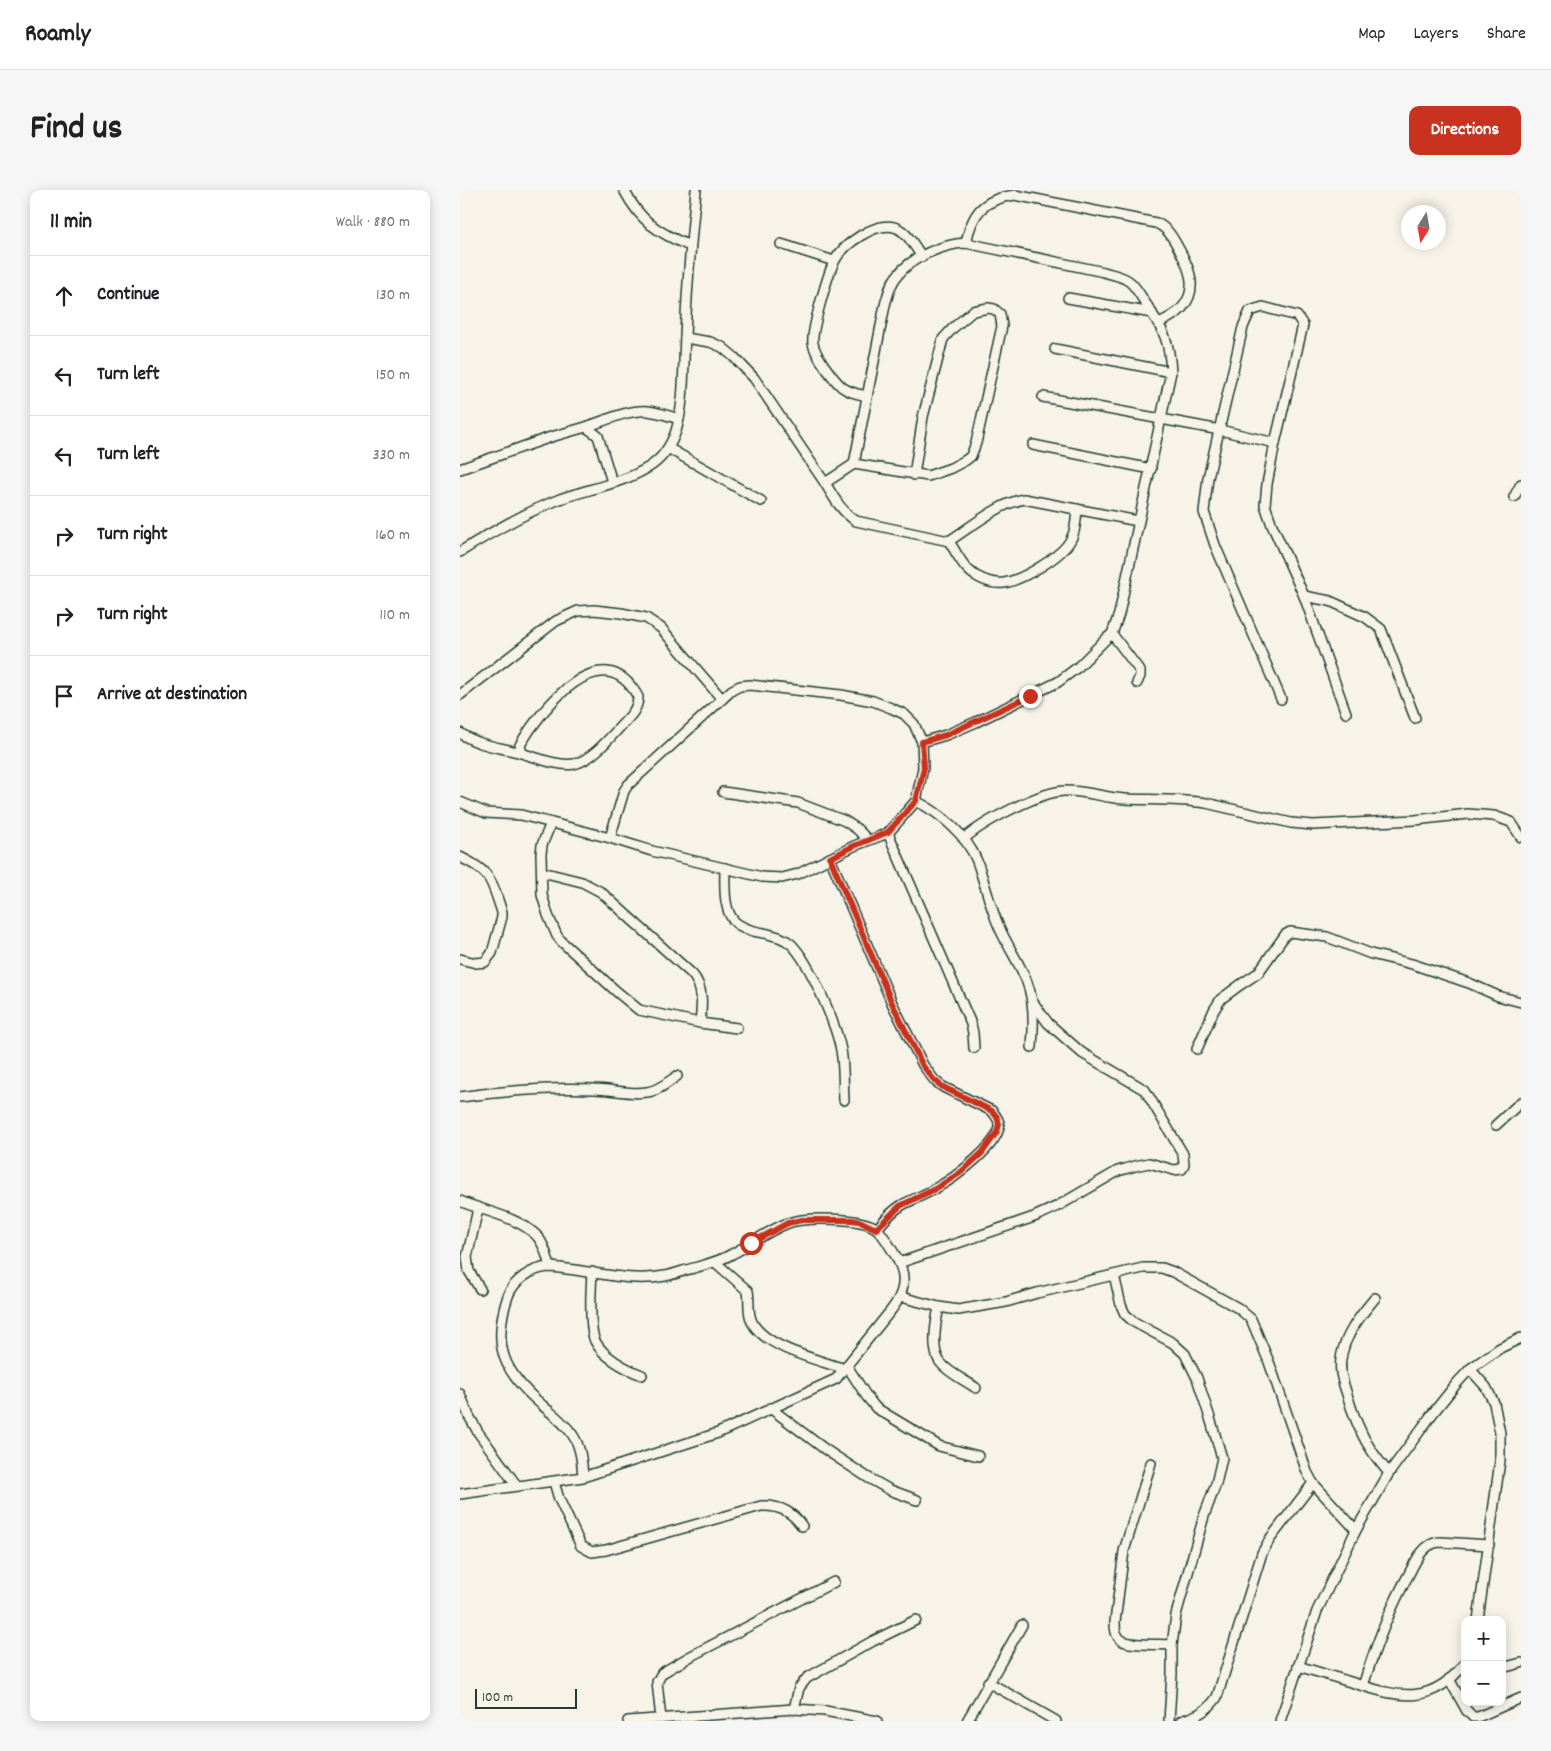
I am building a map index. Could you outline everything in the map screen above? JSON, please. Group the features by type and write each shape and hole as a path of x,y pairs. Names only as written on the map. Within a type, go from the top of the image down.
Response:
{"street":[{"path":"624,190 636,211 648,224 667,236 690,246"},
{"path":"460,552 506,523 537,508 631,476 650,466 668,448 679,419 683,394 684,338 696,190"},
{"path":"966,243 972,219 979,211 998,198 1015,195 1164,226 1192,276 1188,299 1183,308 1159,323"},
{"path":"867,396 853,393 837,382 815,349 813,342 814,330 834,261 856,240 880,227 891,226 903,232 922,257"},
{"path":"854,464 890,288 897,276 907,266 947,245 966,243 1104,272 1122,278 1129,281 1135,288 1166,336 1170,350 1171,372 1119,614 1112,634 1058,682 976,722 946,735 922,742"},
{"path":"781,244 834,261"},
{"path":"1068,298 1152,313"},
{"path":"1281,699 1221,559 1204,512 1208,478 1243,327 1250,311 1262,307 1297,316 1303,325 1275,443 1265,504 1272,525 1304,596 1346,712"},
{"path":"825,483 854,464 914,475 928,476 951,468 966,460 974,450 1002,326 1000,314 994,309 982,308 973,311 952,328 943,339 923,417 914,475"},
{"path":"684,338 710,342 722,347 754,378 846,514 856,521 949,542 967,569 986,581 1002,583 1026,575 1066,546 1072,537 1077,509"},
{"path":"1055,349 1171,372"},
{"path":"1043,397 1220,430 1275,443"},
{"path":"460,469 524,446 586,428 613,417 640,411 655,412 679,419"},
{"path":"586,428 598,436 612,482"},
{"path":"1033,445 1151,469"},
{"path":"668,448 760,501"},
{"path":"1514,498 1521,484"},
{"path":"949,542 998,510 1019,500 1029,499 1138,521"},
{"path":"1304,596 1330,601 1372,620 1381,629 1415,718"},
{"path":"460,695 556,621 578,611 594,610 646,618 661,628 722,699"},
{"path":"1112,634 1140,671 1137,683"},
{"path":"460,733 484,744 557,762 576,763 601,746 632,714 638,704 638,697 630,684 618,674 603,671 586,676 567,688 531,727 520,745 522,753"},
{"path":"460,802 486,813 521,815 652,851 762,877 782,878 798,874 888,832 916,801 924,768 922,742 914,724 904,714 873,701 841,695 750,685 740,686 732,690 628,785 624,791 610,838"},
{"path":"964,839 974,830 1008,811 1027,802 1062,791 1082,791 1123,799 1192,801 1291,823 1306,824 1415,820 1468,814 1494,816 1511,822 1521,838"},
{"path":"724,792 798,803 845,821 868,840"},
{"path":"916,801 938,814 964,839 976,859 996,921 1023,973 1032,1001 1034,1028 1032,1048"},
{"path":"550,823 540,854 542,895 557,936 574,954 639,1010 700,1023 737,1028"},
{"path":"888,832 970,1024 974,1048"},
{"path":"460,857 473,863 486,873 502,912 502,917 492,953 485,962 476,963 460,959"},
{"path":"830,858 892,1003 923,1066 935,1081 943,1087 992,1111 997,1117 999,1124 997,1132 982,1153 960,1173 935,1189 900,1206 876,1229"},
{"path":"725,868 727,902 729,912 736,923 750,930 784,938 793,946 810,970 841,1049 844,1100"},
{"path":"542,872 582,882 601,892 692,974 696,978 701,992 700,1023"},
{"path":"1197,1049 1214,1010 1221,999 1258,973 1285,934 1290,932 1327,937 1371,954 1412,964 1469,983 1498,996 1521,1002"},
{"path":"899,1263 1034,1217 1058,1206 1118,1171 1149,1163 1174,1170 1182,1169 1185,1160 1184,1154 1145,1090 1082,1054 1048,1023 1032,1001"},
{"path":"460,1097 487,1093 558,1088 595,1088 643,1093 653,1091 677,1076"},
{"path":"1496,1125 1521,1102"},
{"path":"460,1201 516,1223 536,1235 546,1252 550,1267"},
{"path":"478,1209 466,1257 469,1271 480,1289"},
{"path":"460,1494 583,1477 713,1434 830,1382 846,1367 901,1297 903,1281 899,1263 876,1229 859,1221 851,1220 794,1221 771,1231 715,1262 666,1276 634,1278 550,1267 533,1272 515,1283 511,1289 502,1320 500,1335 501,1347 508,1367 525,1390 572,1434 579,1450 583,1477"},
{"path":"715,1262 748,1291 749,1314 752,1322 768,1339 796,1351 846,1367 876,1408 939,1446 978,1456"},
{"path":"901,1297 958,1310 974,1308 1148,1267 1167,1269 1247,1314 1254,1324 1266,1355 1307,1472 1313,1483 1356,1530"},
{"path":"592,1272 592,1329 596,1342 601,1350 613,1359 642,1375"},
{"path":"1114,1275 1120,1306 1125,1314 1134,1322 1173,1343 1189,1360 1197,1378 1222,1458 1216,1484 1204,1516 1176,1615 1172,1645 1169,1721"},
{"path":"1375,1298 1355,1322 1351,1330 1342,1358 1341,1371 1362,1436 1389,1473"},
{"path":"939,1307 935,1338 938,1358 944,1366 976,1388"},
{"path":"1280,1721 1317,1611 1356,1530 1389,1473 1433,1413 1470,1369 1500,1348 1521,1338"},
{"path":"1470,1369 1486,1387 1494,1402 1500,1432 1500,1461 1479,1616"},
{"path":"460,1394 478,1432 516,1486"},
{"path":"770,1408 826,1450 867,1476 890,1490 917,1500"},
{"path":"1151,1463 1124,1550 1115,1629 1117,1635 1124,1641 1172,1645"},
{"path":"554,1482 559,1499 578,1540 584,1548 592,1552 606,1550 761,1506 773,1506 785,1510 795,1517 802,1526"},
{"path":"1181,1721 1192,1718 1209,1708 1217,1697 1262,1553 1270,1539 1313,1483"},
{"path":"1363,1686 1374,1651 1401,1589 1414,1564 1427,1547 1436,1542 1489,1545"},
{"path":"661,1718 657,1682 662,1673 834,1582"},
{"path":"794,1709 801,1685 814,1673 873,1640 916,1620"},
{"path":"967,1721 1022,1625"},
{"path":"1506,1667 1521,1663"},
{"path":"1298,1666 1392,1694 1409,1696 1434,1690 1461,1670"},
{"path":"1449,1679 1467,1712 1473,1717 1478,1717 1521,1698"},
{"path":"988,1682 1056,1721"},
{"path":"628,1721 661,1718 700,1718 794,1709 825,1711 877,1721"}],"route":[{"path":"751,1243 788,1223 802,1220 851,1220 859,1221 876,1229 900,1206 946,1183 960,1173 982,1153 997,1132 999,1122 992,1111 943,1087 935,1081 918,1058 892,1003 830,858 888,832 916,801 924,768 922,742 946,735 1030,696"}]}
